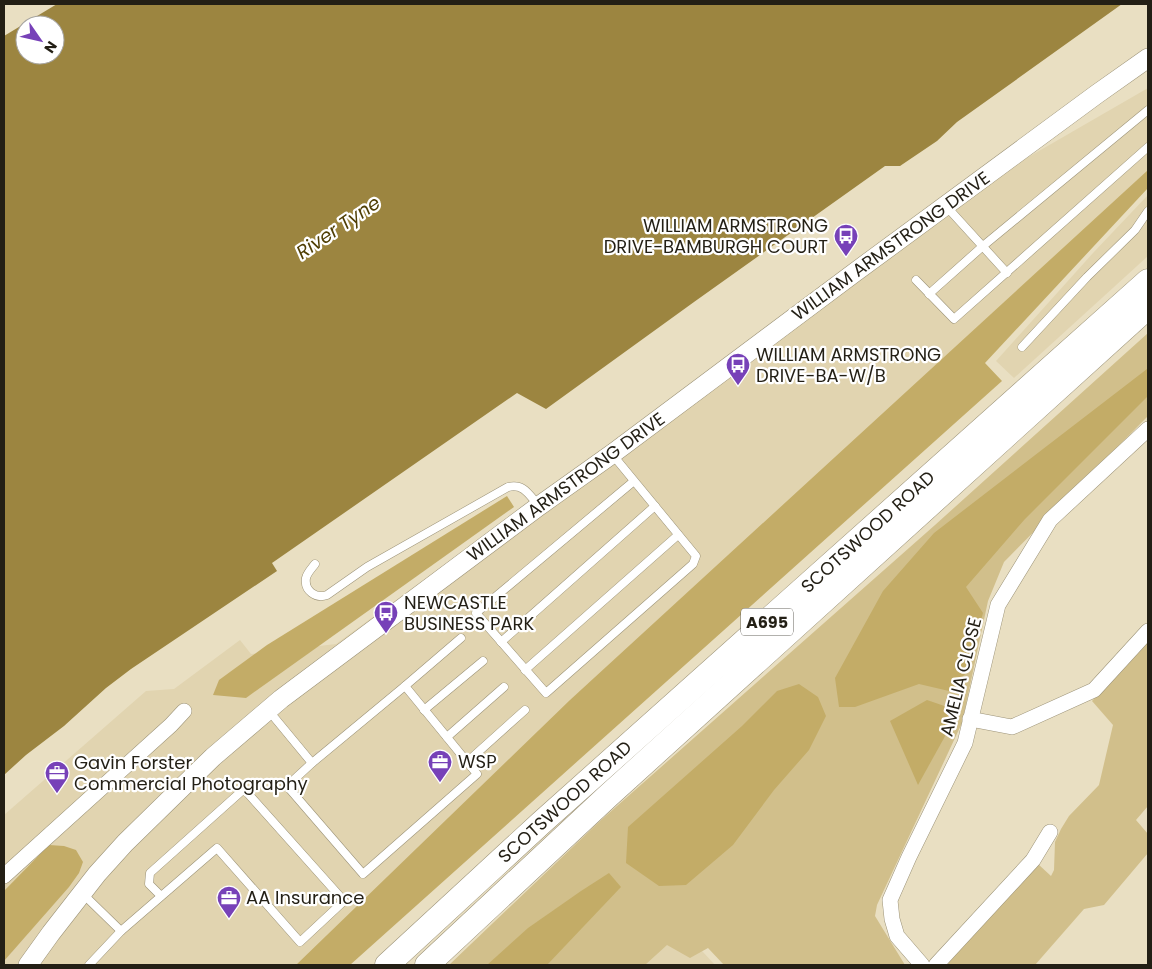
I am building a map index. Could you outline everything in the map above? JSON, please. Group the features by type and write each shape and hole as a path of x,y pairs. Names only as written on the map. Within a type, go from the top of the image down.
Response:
{"main road":[{"name":"SCOTSWOOD ROAD","path":"387,965 555,810 1148,281"},
{"name":"SCOTSWOOD ROAD","path":"427,965 609,795 1148,307"}],"street":[{"name":"WILLIAM ARMSTRONG DRIVE","path":"28,965 97,874 125,844 187,781 268,710 539,506 1148,58"},
{"name":"AMELIA CLOSE","path":"922,965 897,936 890,900 965,743 998,605 1050,520 1148,429"},
{"path":"970,719 1012,727 1094,690 1148,631"},
{"path":"4,876 171,725 184,711"},
{"path":"936,965 1033,860 1050,832"}],"lane":[{"path":"929,294 983,246 1148,110"},
{"path":"916,280 954,319 1148,146"},
{"path":"946,206 1007,273"},
{"path":"1022,347 1087,277 1135,230 1148,210"},
{"path":"612,454 696,556 693,564 546,693 476,613 634,481"},
{"path":"315,564 306,579 307,587 316,596 322,597 367,567 508,487 520,487 539,506"},
{"path":"501,642 655,506"},
{"path":"525,670 678,534"},
{"path":"405,686 477,774 363,874 287,786 461,638"},
{"path":"424,710 483,661"},
{"path":"447,737 504,687"},
{"path":"268,710 312,763"},
{"path":"467,762 525,710"},
{"path":"89,965 121,931 217,848 300,942 344,901 244,789 150,873 149,884 161,896"},
{"path":"83,893 121,931"}],"shaded area":[{"path":"1148,88 1148,175 302,965 4,965 4,815 146,691 174,689 240,640 251,654 336,644 897,233"},
{"path":"1148,170 1148,188 985,363 1002,381 350,965 296,965 570,700"},
{"path":"1148,195 1148,256 1014,378 996,361"},
{"path":"1148,333 1148,416 1004,562 988,601 962,723 877,905 875,916 905,965 724,965 708,948 690,958 667,945 645,965 449,965 600,821 935,525"},
{"path":"1147,369 1148,396 1025,519 966,587 983,613 967,672 949,691 919,684 855,707 839,707 835,678 883,591 934,533"},
{"path":"507,496 514,507 246,698 213,695 219,680 267,645"},
{"path":"1148,641 1148,806 1136,820 1148,834 1148,853 1104,905 1084,909 1035,965 948,965 949,960 1038,864 1051,876 1054,870 1055,842 1061,829 1069,816 1099,785 1113,725 1092,701"},
{"path":"799,684 818,697 826,716 809,750 774,790 733,845 686,885 659,886 626,863 628,827 742,726 777,691"},
{"path":"927,700 959,711 918,785 890,721"},
{"path":"49,845 64,846 76,850 83,862 79,873 4,961 4,891"},
{"path":"609,873 621,887 547,965 487,965 528,928"},
{"path":"664,910 715,965 570,965"}],"water":[{"name":"River Tyne","path":"57,4 1122,4 957,122 937,141 900,166 885,166 546,409 517,393 272,563 277,571 131,669 4,775 4,36 15,29 15,65 65,65 65,15 39,15"}],"place":[{"name":"WILLIAM ARMSTRONG DRIVE-BAMBURGH COURT","path":"846,257"},
{"name":"WILLIAM ARMSTRONG DRIVE-BA-W/B","path":"738,386"},
{"name":"NEWCASTLE BUSINESS PARK","path":"386,634"},
{"name":"WSP","path":"440,783"},
{"name":"Gavin Forster Commercial Photography","path":"57,794"},
{"name":"AA Insurance","path":"229,919"}]}
